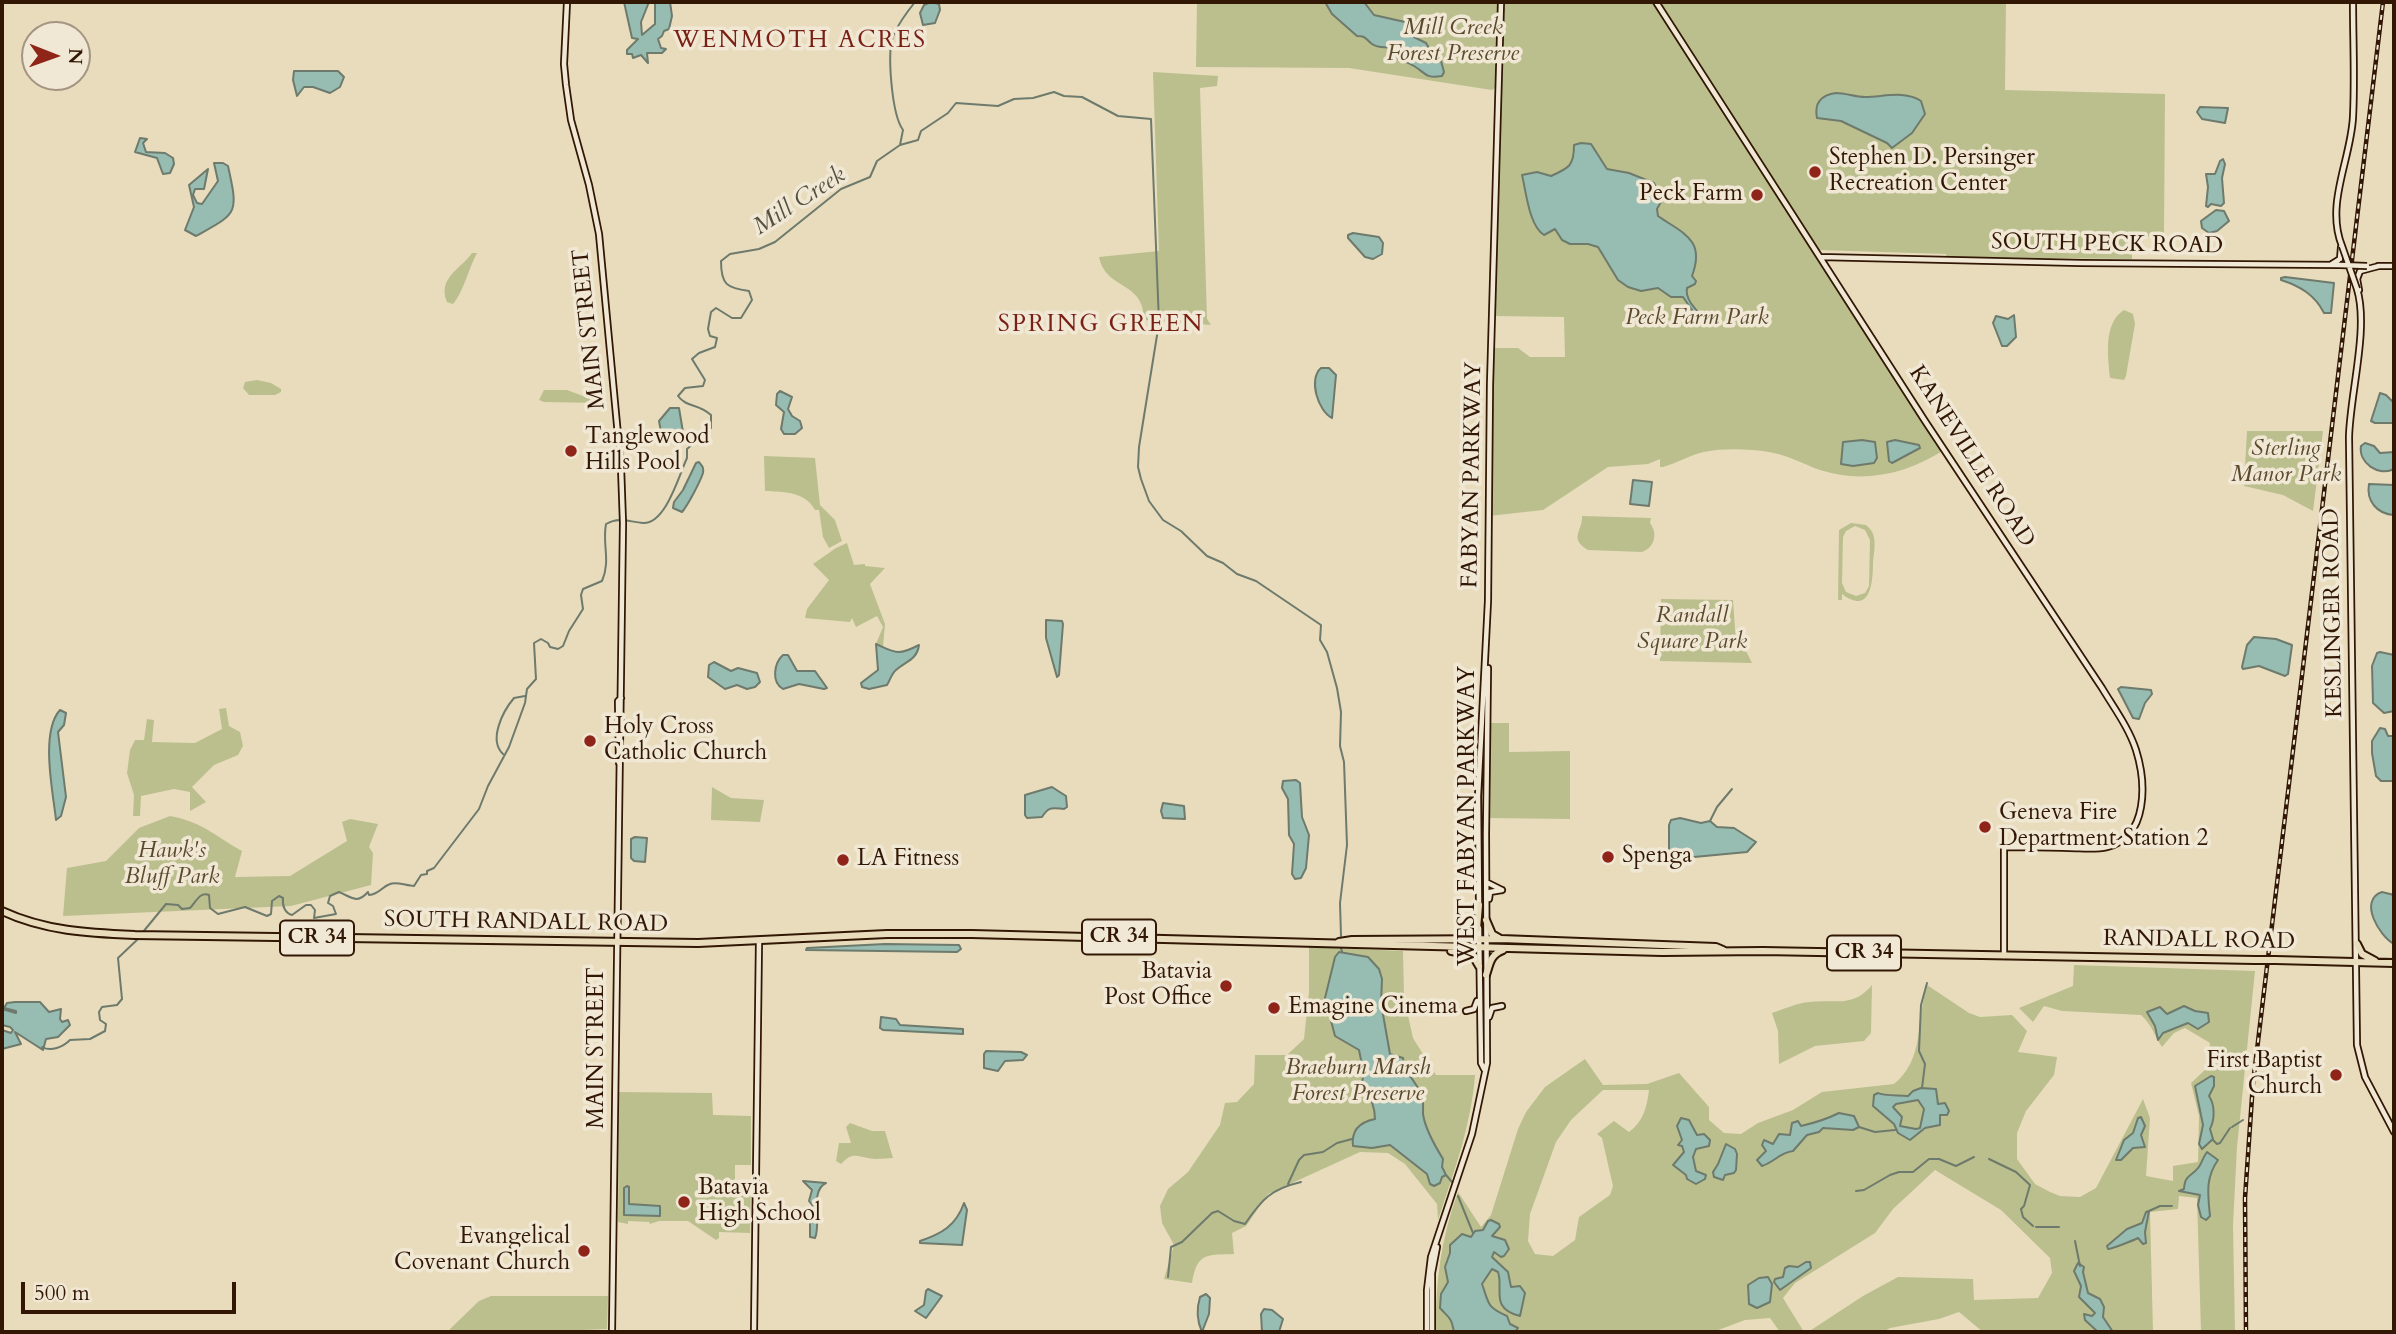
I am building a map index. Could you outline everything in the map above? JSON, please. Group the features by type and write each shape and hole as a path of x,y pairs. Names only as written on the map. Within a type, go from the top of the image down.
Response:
{"main road":[{"name":"MAIN STREET","path":"567,2 564,64 566,85 571,120 599,234 623,512 622,749 619,764 612,1332"},
{"name":"FABYAN PARKWAY","path":"1483,948 1479,905 1478,796 1487,646 1490,385 1502,2"},
{"name":"KANEVILLE ROAD","path":"1656,2 2121,718 2136,751 2143,791 2140,814 2128,835 2105,848 2004,847 2004,956"},
{"name":"KESLINGER ROAD","path":"2353,2 2353,117 2337,201 2341,244 2358,292 2361,326 2349,437 2357,962"},
{"path":"2324,264 2335,263 2340,259 2341,244"},
{"name":"SOUTH PECK ROAD","path":"1820,257 2394,266"},
{"path":"2358,292 2359,273 2363,269 2379,267"},
{"name":"WEST FABYAN PARKWAY","path":"1483,939 1486,920 1487,646"},
{"path":"1486,881 1489,886 1502,890 1489,893 1486,920 1494,936 1521,941"},
{"path":"1462,939 1475,932 1479,905"},
{"name":"SOUTH RANDALL ROAD","path":"2,911 32,923 66,931 144,935 616,942 758,941"},
{"name":"CR 34","path":"758,941 887,934 972,934 1334,942 1363,939 1371,932 1376,936 1409,939 1483,939 1716,947 1725,950 2004,956"},
{"path":"754,1332 758,941"},
{"name":"CR 34","path":"1334,942 1353,946 1716,953 1725,950"},
{"path":"2357,944 2365,957 2380,963"},
{"path":"1418,946 1469,953 1475,957 1482,971"},
{"name":"WEST FABYAN PARKWAY","path":"1483,948 1481,1063 1484,1069"},
{"name":"WEST FABYAN PARKWAY","path":"1429,1332 1432,1273 1440,1229 1472,1134 1487,1063 1483,948"},
{"path":"1466,1011 1473,1011 1477,1006 1482,971 1493,955 1509,948"},
{"name":"RANDALL ROAD","path":"2004,956 2394,963"},
{"path":"2357,962 2357,1045 2361,1064 2369,1087 2394,1132"},
{"path":"1487,1050 1489,1012 1494,1007 1502,1006"}],"green space":[{"name":"Mill Creek Forest Preserve","path":"1197,2 1499,2 1498,86 1492,90 1349,68 1196,67"},
{"name":"Peck Farm Park","path":"1501,2 1654,2 1811,250 1944,450 1900,471 1868,476 1836,474 1769,452 1736,449 1711,451 1663,467 1660,467 1660,459 1648,464 1608,467 1543,510 1489,516 1492,348 1518,348 1530,357 1565,357 1564,317 1493,316"},
{"path":"1660,2 2006,2 2005,90 2165,94 2164,237 2132,236 2132,259 1947,257 1946,254 1818,250"},
{"path":"1153,72 1218,76 1217,86 1200,88 1207,319 1211,325 1144,320 1138,298 1109,276 1099,257 1159,251"},
{"path":"472,253 477,253 460,294 453,304 447,302 445,286 448,280"},
{"path":"2124,310 2133,314 2135,324 2124,380 2110,378 2108,341 2113,323"},
{"path":"257,380 271,383 281,389 281,392 275,395 249,395 243,388 245,382"},
{"path":"544,390 567,390 603,399 601,403 544,402 539,400"},
{"name":"Sterling Manor Park","path":"2247,431 2323,431 2313,511 2283,495 2244,486"},
{"path":"764,456 815,458 820,505 835,520 842,541 829,548 823,537 819,510 815,510 806,499 793,494 765,491"},
{"path":"1582,516 1651,518 1654,540 1650,547 1642,552 1588,550 1578,538"},
{"path":"1851,523 1866,525 1874,537 1871,586 1865,599 1859,601 1842,594 1842,600 1838,600 1839,530","holes":["1855,526 1865,530 1870,540 1869,586 1865,593 1856,596 1846,592 1842,583 1843,537 1846,531"]},
{"path":"847,543 854,565 885,568 870,584 885,624 883,647 876,644 883,627 877,616 856,627 852,618 850,622 805,618 807,609 829,580 813,564"},
{"name":"Randall Square Park","path":"1661,599 1733,600 1735,629 1752,663 1660,661"},
{"path":"226,708 229,726 240,732 243,746 238,755 214,765 192,787 206,802 190,811 190,792 174,789 141,796 140,816 133,816 134,795 127,773 130,750 135,740 144,740 147,719 154,720 152,742 195,743 222,729 219,709"},
{"path":"1491,723 1509,723 1509,752 1570,751 1570,819 1490,818"},
{"path":"712,787 731,798 764,800 760,822 711,820"},
{"name":"Hawk's Bluff Park","path":"170,816 201,826 242,851 235,877 290,876 347,841 342,822 350,819 378,824 369,847 373,853 371,885 291,906 63,916 67,868 106,861 139,828"},
{"name":"Braeburn Marsh Forest Preserve","path":"1309,947 1403,951 1404,997 1413,1038 1436,1075 1475,1075 1466,1131 1438,1220 1437,1204 1405,1164 1388,1153 1360,1152 1268,1194 1246,1226 1232,1233 1234,1254 1210,1255 1200,1260 1192,1283 1164,1279 1174,1245 1162,1223 1160,1206 1168,1189 1188,1172 1220,1125 1225,1103 1237,1102 1254,1084 1255,1055 1287,1055 1304,1039 1309,992"},
{"path":"2074,965 2255,971 2237,1147 2233,1225 2235,1332 2201,1332 2197,1198 2179,1196 2178,1209 2150,1212 2153,1332 1983,1332 1959,1312 1883,1332 1808,1332 1898,1277 1973,1279 1974,1300 2038,1298 2052,1273 2050,1258 2001,1210 1935,1170 1893,1209 1875,1233 1795,1283 1783,1298 1804,1332 1780,1332 1770,1318 1745,1320 1713,1332 1436,1332 1440,1261 1458,1192 1481,1227 1491,1215 1518,1129 1526,1112 1545,1087 1585,1059 1603,1085 1647,1084 1679,1073 1709,1107 1709,1120 1724,1133 1741,1134 1758,1123 1793,1110 1822,1092 1894,1084 1911,1063 1915,1051 1927,985 1969,1013 1980,1017 2012,1015 2027,1031 2018,1052 2057,1057 2054,1075 2026,1111 2017,1133 2017,1159 2035,1184 2060,1196 2080,1197 2096,1188 2143,1099 2150,1118 2146,1176 2173,1181 2173,1166 2198,1162 2199,1116 2191,1083 2208,1067 2210,1043 2185,1028 2174,1033 2162,1047 2141,1015 2062,1011 2044,1006 2033,1022 2019,1008 2073,986","holes":["1603,1090 1649,1090 1644,1114 1634,1128 1629,1132 1614,1121 1597,1134 1602,1138 1613,1186 1610,1195 1579,1217 1575,1240 1553,1256 1535,1254 1528,1241 1530,1214 1556,1142 1571,1120"]},
{"path":"1872,985 1871,1033 1864,1041 1815,1046 1779,1064 1778,1031 1772,1013 1805,1003 1851,1000"},
{"path":"619,1092 712,1093 713,1115 751,1116 751,1165 735,1165 735,1182 751,1183 750,1233 719,1232 719,1238 716,1240 688,1221 659,1221 650,1224 618,1222"},
{"path":"850,1123 872,1131 885,1131 893,1158 853,1156 841,1164 836,1161 839,1143 851,1143 846,1127"},
{"path":"491,1296 608,1296 607,1329 583,1332 450,1332 479,1301"}],"water":[{"path":"624,2 649,2 641,22 642,35 655,24 655,2 670,2 672,16 669,29 658,39 661,48 666,49 662,53 647,53 648,63 641,55 633,58 632,54 627,54 627,50 638,39 632,38"},
{"path":"931,2 939,4 940,10 935,23 923,25 920,13 924,5"},
{"path":"1325,2 1364,2 1374,15 1405,22 1412,36 1426,43 1441,61 1444,72 1442,76 1426,75 1397,58 1392,49 1376,46 1364,37 1357,36 1332,14"},
{"path":"294,71 338,71 344,77 340,87 330,93 304,87 297,96"},
{"path":"1836,93 1865,97 1908,96 1921,101 1925,114 1912,133 1892,148 1841,121 1817,118 1820,101"},
{"path":"2200,107 2228,108 2225,123 2202,119 2197,112"},
{"path":"140,138 147,139 143,143 146,152 165,153 173,158 174,164 170,173 163,174 157,158 135,152"},
{"path":"1591,144 1607,169 1629,173 1654,183 1662,200 1657,209 1658,216 1683,233 1694,245 1696,263 1692,276 1696,281 1687,288 1687,296 1702,315 1699,320 1694,319 1692,310 1683,297 1671,297 1658,288 1641,291 1618,280 1598,247 1570,244 1562,240 1555,229 1544,235 1535,224 1522,175 1537,172 1551,176 1562,171 1573,158 1574,145"},
{"path":"2223,159 2224,203 2221,206 2211,204 2208,207 2206,174 2215,174"},
{"path":"214,163 228,166 234,204 227,217 196,236 185,230 194,207 189,185 208,169 204,189 195,189 193,195 197,203 202,204 218,181"},
{"path":"2216,210 2224,211 2229,221 2217,231 2209,233 2202,228 2201,221"},
{"path":"1353,233 1379,237 1383,243 1382,254 1373,259 1365,257 1348,238 1348,235"},
{"path":"2285,277 2334,283 2331,313 2324,313 2306,292 2281,280"},
{"path":"2014,315 2016,337 2007,346 2002,346 1993,323 1996,316 2008,319"},
{"path":"1321,368 1329,368 1336,375 1332,418 1323,409 1316,394 1315,379"},
{"path":"780,391 792,397 788,409 792,416 800,421 802,428 795,434 784,434 781,429 784,412 776,405"},
{"path":"2380,393 2394,403 2394,423 2371,421"},
{"path":"670,408 679,408 683,432 661,432 659,421"},
{"path":"1895,440 1919,445 1920,448 1892,463 1889,461 1887,442"},
{"path":"1843,442 1875,442 1877,458 1874,463 1853,466 1841,464"},
{"path":"2365,443 2374,446 2380,453 2394,452 2394,469 2376,470 2366,463 2361,452 2361,446"},
{"path":"699,462 703,473 690,499 682,512 673,508 696,463"},
{"path":"1633,480 1652,482 1649,506 1630,504"},
{"path":"2369,484 2394,485 2394,515 2382,512 2374,505 2369,496"},
{"path":"1046,620 1062,621 1063,624 1057,677 1046,638"},
{"path":"2254,637 2276,639 2292,645 2288,674 2285,676 2259,666 2243,669 2247,645"},
{"path":"876,644 897,652 919,645 913,657 895,671 887,685 869,689 862,687 861,683 878,670"},
{"path":"2377,653 2394,655 2394,711 2384,713 2373,703 2372,666"},
{"path":"783,655 788,655 797,671 815,671 827,688 799,684 783,689 779,686 775,672"},
{"path":"714,662 731,671 738,668 757,673 760,682 747,689 737,685 725,689 708,677 709,665"},
{"path":"2118,689 2151,690 2152,694 2139,719 2133,718"},
{"path":"60,710 66,713 64,725 58,732 66,797 61,816 56,820 49,747 54,720"},
{"path":"2380,728 2385,729 2388,736 2394,736 2394,781 2381,781 2376,776 2372,741"},
{"path":"1296,780 1300,783 1302,817 1309,835 1306,868 1301,878 1295,879 1292,874 1294,844 1289,835 1288,799 1282,788 1283,781"},
{"path":"1052,787 1066,796 1067,807 1049,809 1042,817 1027,818 1025,795"},
{"path":"1163,803 1184,806 1185,819 1163,818"},
{"path":"1680,818 1701,823 1710,821 1717,827 1734,828 1756,842 1747,852 1694,857 1672,866 1669,862 1669,825 1671,820"},
{"path":"647,838 645,862 631,858 631,839"},
{"path":"2382,892 2394,895 2394,944 2382,934 2371,910 2375,896"},
{"path":"885,944 959,945 961,949 957,952 806,950 807,948"},
{"path":"1339,952 1368,957 1379,969 1382,979 1381,1003 1390,1054 1403,1058 1405,1067 1421,1095 1428,1131 1443,1159 1442,1167 1446,1175 1434,1186 1430,1184 1427,1174 1390,1145 1372,1148 1353,1146 1355,1131 1365,1122 1375,1119 1375,1114 1362,1081 1364,1075 1359,1050 1335,1036 1325,998 1335,957"},
{"path":"40,1002 49,1012 61,1009 60,1019 62,1022 68,1020 70,1025 58,1037 46,1039 43,1050 15,1032 21,1044 2,1049 2,1030 11,1033 13,1030 2,1025 2,1009 16,1013 4,1008 7,1003"},
{"path":"2184,1006 2208,1013 2209,1022 2198,1029 2188,1023 2163,1033 2158,1040 2155,1026 2147,1012 2160,1007 2167,1014"},
{"path":"881,1017 896,1019 900,1025 963,1029 963,1034 883,1030 880,1028"},
{"path":"986,1051 1021,1052 1027,1055 1023,1060 1005,1061 998,1071 984,1068"},
{"path":"2211,1076 2214,1077 2214,1086 2209,1096 2213,1108 2210,1129 2213,1139 2202,1149 2199,1144 2203,1125 2195,1086"},
{"path":"1921,1088 1936,1089 1938,1104 1945,1103 1949,1111 1947,1115 1940,1115 1940,1125 1925,1128 1910,1140 1898,1133 1894,1124 1873,1106 1874,1095 1878,1093 1908,1096","holes":["1918,1100 1924,1109 1920,1128 1916,1129 1900,1126 1902,1117 1893,1107"]},
{"path":"1839,1113 1854,1116 1859,1127 1853,1130 1823,1128 1807,1135 1793,1151 1784,1153 1767,1164 1762,1166 1757,1160 1766,1151 1762,1145 1764,1140 1773,1144 1779,1134 1790,1135 1792,1123 1798,1121 1801,1126"},
{"path":"2141,1117 2145,1126 2141,1135 2145,1147 2133,1148 2121,1160 2116,1160 2124,1140 2133,1133 2138,1118"},
{"path":"1681,1118 1689,1120 1697,1135 1704,1134 1710,1140 1709,1146 1696,1149 1693,1157 1696,1171 1706,1175 1705,1179 1696,1184 1673,1165 1684,1152 1682,1146 1678,1145 1682,1140 1677,1126"},
{"path":"1726,1144 1735,1149 1737,1154 1736,1170 1725,1175 1723,1180 1714,1177 1713,1172"},
{"path":"2207,1152 2218,1160 2209,1180 2210,1216 2206,1220 2201,1217 2198,1205 2200,1195 2179,1191 2184,1189 2187,1178 2199,1167"},
{"path":"803,1181 826,1183 818,1193 815,1238 810,1237 810,1215 813,1206 809,1201 812,1190"},
{"path":"627,1186 629,1204 660,1206 660,1216 624,1215 624,1188"},
{"path":"964,1203 967,1210 962,1245 920,1243 952,1223"},
{"path":"2149,1211 2146,1243 2143,1244 2138,1238 2108,1249 2107,1246 2127,1229 2142,1223"},
{"path":"1491,1220 1500,1227 1492,1236 1505,1240 1509,1249 1504,1256 1494,1252 1492,1257 1508,1272 1511,1287 1520,1286 1525,1293 1520,1316 1510,1313 1501,1303 1498,1272 1492,1269 1482,1284 1492,1307 1507,1316 1510,1324 1518,1328 1515,1332 1454,1332 1450,1318 1440,1308 1441,1294 1448,1282 1445,1267 1450,1245 1462,1234 1471,1237 1475,1231 1483,1230"},
{"path":"1810,1262 1811,1268 1780,1290 1774,1282 1775,1279 1783,1277 1785,1268 1798,1267"},
{"path":"2078,1263 2084,1267 2088,1293 2100,1299 2104,1307 2103,1317 2113,1332 2098,1332 2085,1320 2084,1314 2092,1316 2095,1313 2079,1297 2081,1286 2074,1271"},
{"path":"1768,1277 1772,1284 1770,1302 1757,1308 1749,1304 1748,1285 1759,1278"},
{"path":"928,1289 942,1296 926,1318 915,1311 924,1305"},
{"path":"1206,1294 1210,1298 1209,1314 1202,1332 1198,1320 1198,1306 1200,1297"},
{"path":"1264,1309 1272,1310 1283,1319 1279,1332 1262,1332 1261,1314"}],"waterway":[{"name":"Mill Creek","path":"143,932 166,904 178,905 182,909 190,908 206,894 209,895 210,908 218,914 245,907 267,916 271,914 272,901 279,896 283,898 286,911 292,915 306,905 311,905 315,910 314,918 336,914 333,906 328,903 330,896 339,892 358,899 368,892 369,895 376,893 392,883 414,886 421,875 434,868 479,809 509,747 525,703 527,689 536,679 534,643 541,639 550,647 558,649 563,646 583,609 583,589 602,581 606,566 606,524 620,520 643,523 658,516 676,486 687,458 687,449 711,428 711,415 678,396 685,388 703,386 705,380 692,359 715,347 717,338 710,336 708,329 711,312 716,308 732,318 741,318 752,300 749,291 727,284 722,275 721,261 730,254 759,249 775,242 841,189 870,177 877,161 900,145 903,130 893,98 890,54 894,34 915,2"},
{"path":"900,145 918,140 921,131 948,113 956,103 998,106 1014,99 1033,98 1054,92 1064,96 1082,97 1118,116 1151,119 1159,323 1138,467 1149,501 1163,520 1181,531 1207,556 1223,563 1237,574 1256,581 1321,625 1320,640 1327,652 1341,712 1340,746 1344,762 1347,845 1340,903 1341,936"},
{"name":"Mill Creek","path":"503,754 497,741 502,718 514,698 525,696"},
{"path":"1710,821 1717,807 1732,789"},
{"name":"Mill Creek","path":"42,1047 57,1048 70,1040 90,1039 105,1031 106,1024 100,1020 99,1012 102,1007 117,1005 122,999 118,958 138,939"},
{"path":"1341,948 1342,952"},
{"path":"1922,1088 1925,1064 1919,1051 1921,1005 1927,983"},
{"path":"2232,1127 2243,1120"},
{"path":"1859,1127 1875,1132 1895,1130"},
{"path":"2213,1140 2217,1144 2220,1143 2230,1128"},
{"path":"1288,1184 1304,1155 1323,1152 1337,1143 1352,1139"},
{"path":"1856,1191 1864,1190 1890,1175 1913,1172 1929,1159 1939,1159 1956,1166 1974,1157"},
{"path":"1989,1159 2016,1172 2030,1185 2021,1209 2023,1217 2033,1226"},
{"path":"1446,1175 1452,1182"},
{"path":"1168,1277 1171,1247 1182,1242 1212,1213 1218,1211 1245,1224 1268,1196 1301,1182"},
{"path":"1458,1196 1473,1233"},
{"path":"2149,1211 2160,1206 2172,1206"},
{"path":"2036,1227 2059,1227"},
{"path":"2075,1241 2080,1266"}],"railway":[{"path":"2246,1332 2245,1198 2253,1083 2383,2"}],"place":[{"name":"Stephen D. Persinger Recreation Center","path":"1815,172"},
{"name":"Peck Farm","path":"1757,195"},
{"name":"Tanglewood Hills Pool","path":"571,451"},
{"name":"Holy Cross Catholic Church","path":"590,741"},
{"name":"Geneva Fire Department Station 2","path":"1985,827"},
{"name":"Spenga","path":"1608,857"},
{"name":"LA Fitness","path":"843,860"},
{"name":"Batavia Post Office","path":"1226,986"},
{"name":"Emagine Cinema","path":"1274,1008"},
{"name":"First Baptist Church","path":"2336,1075"},
{"name":"Batavia High School","path":"684,1202"},
{"name":"Evangelical Covenant Church","path":"584,1251"}],"district":[{"name":"WENMOTH ACRES","path":"800,41"},
{"name":"SPRING GREEN","path":"1101,325"}]}
